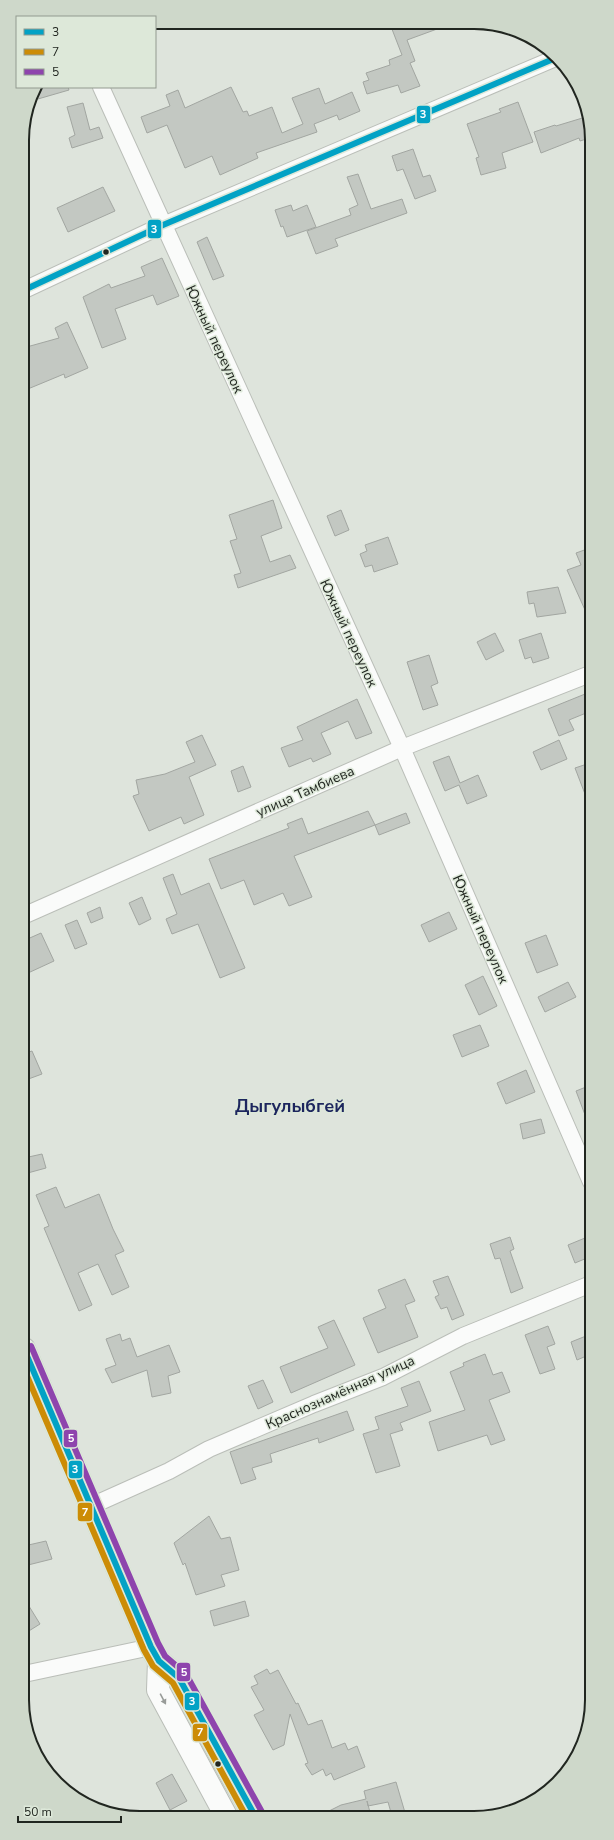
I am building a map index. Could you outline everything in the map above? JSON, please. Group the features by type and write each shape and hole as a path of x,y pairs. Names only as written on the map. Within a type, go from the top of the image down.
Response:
{"main road":[{"path":"29,1361 155,1654 158,1690 223,1811"},
{"path":"155,1654 179,1678 252,1811"}],"street":[{"path":"29,288 163,225 551,61"},
{"name":"Южный переулок","path":"101,88 402,748 585,1168"},
{"name":"улица Тамбиева","path":"29,913 402,748 585,676"},
{"name":"Краснознамённая улица","path":"91,1506 170,1471 216,1446 314,1404 383,1377 463,1336 585,1286"},
{"path":"29,1673 155,1654"}],"building":[{"path":"392,29 437,29 407,40 415,61 410,63 420,86 401,93 398,85 367,94 363,82 369,80 366,73 390,65 389,60 402,55"},
{"path":"231,87 243,112 247,111 249,116 272,107 282,133 303,124 292,98 319,88 325,104 352,92 360,111 339,120 337,115 314,124 317,132 256,153 258,158 220,175 212,156 185,168 167,125 147,133 141,117 170,106 166,95 178,90 185,108"},
{"path":"42,88 68,88 69,90 37,99"},
{"path":"518,102 533,142 502,153 506,168 481,175 476,158 479,157 467,124 501,112 499,109"},
{"path":"83,103 90,130 99,127 103,138 72,148 69,138 75,135 67,107"},
{"path":"583,118 585,140 580,141 579,138 541,153 534,132 555,125 556,126"},
{"path":"413,149 423,177 430,175 436,191 415,199 403,169 397,171 392,156"},
{"path":"358,174 371,209 402,199 407,213 335,239 338,246 316,254 307,231 351,215 349,209 358,205 347,177"},
{"path":"103,187 115,211 68,232 57,208"},
{"path":"291,205 293,211 307,205 316,227 287,237 283,226 281,227 275,210"},
{"path":"207,237 224,276 213,280 197,242"},
{"path":"162,258 179,296 157,305 153,295 115,309 126,339 102,348 83,297 109,284 111,288 145,276 141,267"},
{"path":"67,322 88,368 65,378 64,374 29,389 29,346 59,338 55,328"},
{"path":"273,500 282,528 261,536 270,562 290,555 296,568 238,588 234,575 241,573 230,541 237,539 229,515"},
{"path":"341,510 349,530 335,536 327,516"},
{"path":"388,537 398,564 374,572 372,565 365,567 360,554 367,551 365,545"},
{"path":"585,550 585,610 567,570 581,565 576,553"},
{"path":"558,587 566,613 537,617 534,603 529,604 527,592"},
{"path":"495,633 504,651 486,660 477,642"},
{"path":"541,633 549,658 533,663 531,657 525,659 519,640"},
{"path":"429,655 438,683 431,686 438,705 423,710 407,662"},
{"path":"585,694 585,713 569,720 574,730 559,736 548,709"},
{"path":"357,699 372,733 356,739 348,721 321,733 331,754 313,762 311,758 289,767 281,748 303,740 297,727"},
{"path":"202,735 216,765 189,777 204,815 184,824 181,817 149,831 133,796 139,794 136,780 165,774 195,762 186,742"},
{"path":"559,740 567,759 541,770 533,752"},
{"path":"449,756 460,783 478,775 487,796 467,804 459,785 445,791 433,762"},
{"path":"585,765 585,794 575,768"},
{"path":"243,766 251,787 238,792 231,771"},
{"path":"368,811 375,825 294,856 312,897 289,906 283,893 254,905 244,880 221,889 209,859 289,828 287,824 302,818 308,834"},
{"path":"406,813 410,823 379,835 375,825"},
{"path":"173,874 181,895 209,883 245,968 220,978 198,924 172,934 166,919 177,914 163,878"},
{"path":"142,897 151,919 139,925 129,903"},
{"path":"100,907 103,918 91,923 87,913"},
{"path":"449,912 457,929 429,942 421,925"},
{"path":"77,920 87,944 75,949 65,925"},
{"path":"41,933 54,961 29,973 29,938"},
{"path":"546,935 558,965 537,973 525,943"},
{"path":"483,976 497,1006 479,1015 465,985"},
{"path":"568,982 576,997 545,1012 538,997"},
{"path":"480,1025 489,1046 462,1057 453,1035"},
{"path":"32,1051 42,1074 29,1079 29,1052"},
{"path":"526,1070 535,1092 506,1104 497,1083"},
{"path":"585,1087 585,1115 576,1091"},
{"path":"541,1119 545,1133 523,1139 520,1124"},
{"path":"42,1154 46,1168 29,1173 29,1157"},
{"path":"56,1187 65,1208 99,1194 113,1229 124,1251 115,1255 129,1287 112,1295 98,1264 78,1273 92,1305 79,1311 44,1228 49,1226 36,1195"},
{"path":"510,1237 514,1249 510,1251 523,1288 511,1293 500,1258 495,1259 490,1244"},
{"path":"585,1238 585,1259 575,1263 568,1245"},
{"path":"448,1276 464,1315 452,1320 447,1307 441,1309 435,1297 439,1295 433,1281"},
{"path":"405,1279 415,1301 405,1305 418,1337 378,1353 363,1318 386,1308 378,1290"},
{"path":"334,1320 355,1365 291,1393 280,1367 328,1348 318,1327"},
{"path":"548,1326 555,1344 547,1347 555,1369 540,1374 525,1335"},
{"path":"120,1334 122,1341 130,1338 137,1357 169,1345 180,1372 168,1376 171,1393 152,1397 147,1370 112,1383 105,1369 116,1365 106,1339"},
{"path":"585,1336 585,1357 577,1360 571,1342"},
{"path":"485,1354 493,1375 502,1372 510,1392 489,1400 505,1440 491,1445 487,1435 438,1451 429,1422 465,1410 450,1372 464,1366 463,1363"},
{"path":"263,1380 273,1402 258,1409 248,1386"},
{"path":"419,1381 431,1411 400,1423 403,1430 390,1434 400,1466 376,1473 363,1434 379,1429 375,1417 408,1406 401,1388"},
{"path":"347,1411 354,1430 319,1443 318,1438 270,1454 272,1462 252,1468 256,1479 241,1484 230,1452"},
{"path":"209,1516 221,1539 230,1537 239,1570 221,1575 225,1586 196,1595 185,1563 183,1565 174,1543"},
{"path":"46,1541 52,1559 29,1565 29,1545"},
{"path":"245,1601 249,1616 214,1626 210,1611"},
{"path":"29,1606 40,1624 29,1631"},
{"path":"267,1669 270,1674 278,1670 296,1704 298,1703 308,1725 322,1720 332,1748 345,1743 348,1750 357,1746 365,1767 334,1780 331,1773 326,1776 323,1769 312,1775 305,1764 308,1763 290,1714 284,1745 273,1750 254,1715 264,1710 251,1687 258,1684 254,1676"},
{"path":"172,1774 187,1801 170,1810 156,1783"},
{"path":"396,1782 405,1811 391,1811 388,1802 368,1806 370,1811 329,1811 341,1805 366,1799 364,1791"}],"transit line":[{"name":"3","path":"29,288 163,225 550,60"},
{"name":"5","path":"31,1346 158,1643 165,1656 186,1674 261,1811"},
{"name":"3","path":"29,1361 151,1647 159,1661 179,1678 252,1811"},
{"name":"7","path":"29,1381 144,1650 153,1666 173,1683 243,1811"}],"district":[{"name":"Дыгулыбгей","path":"290,1106"}]}
